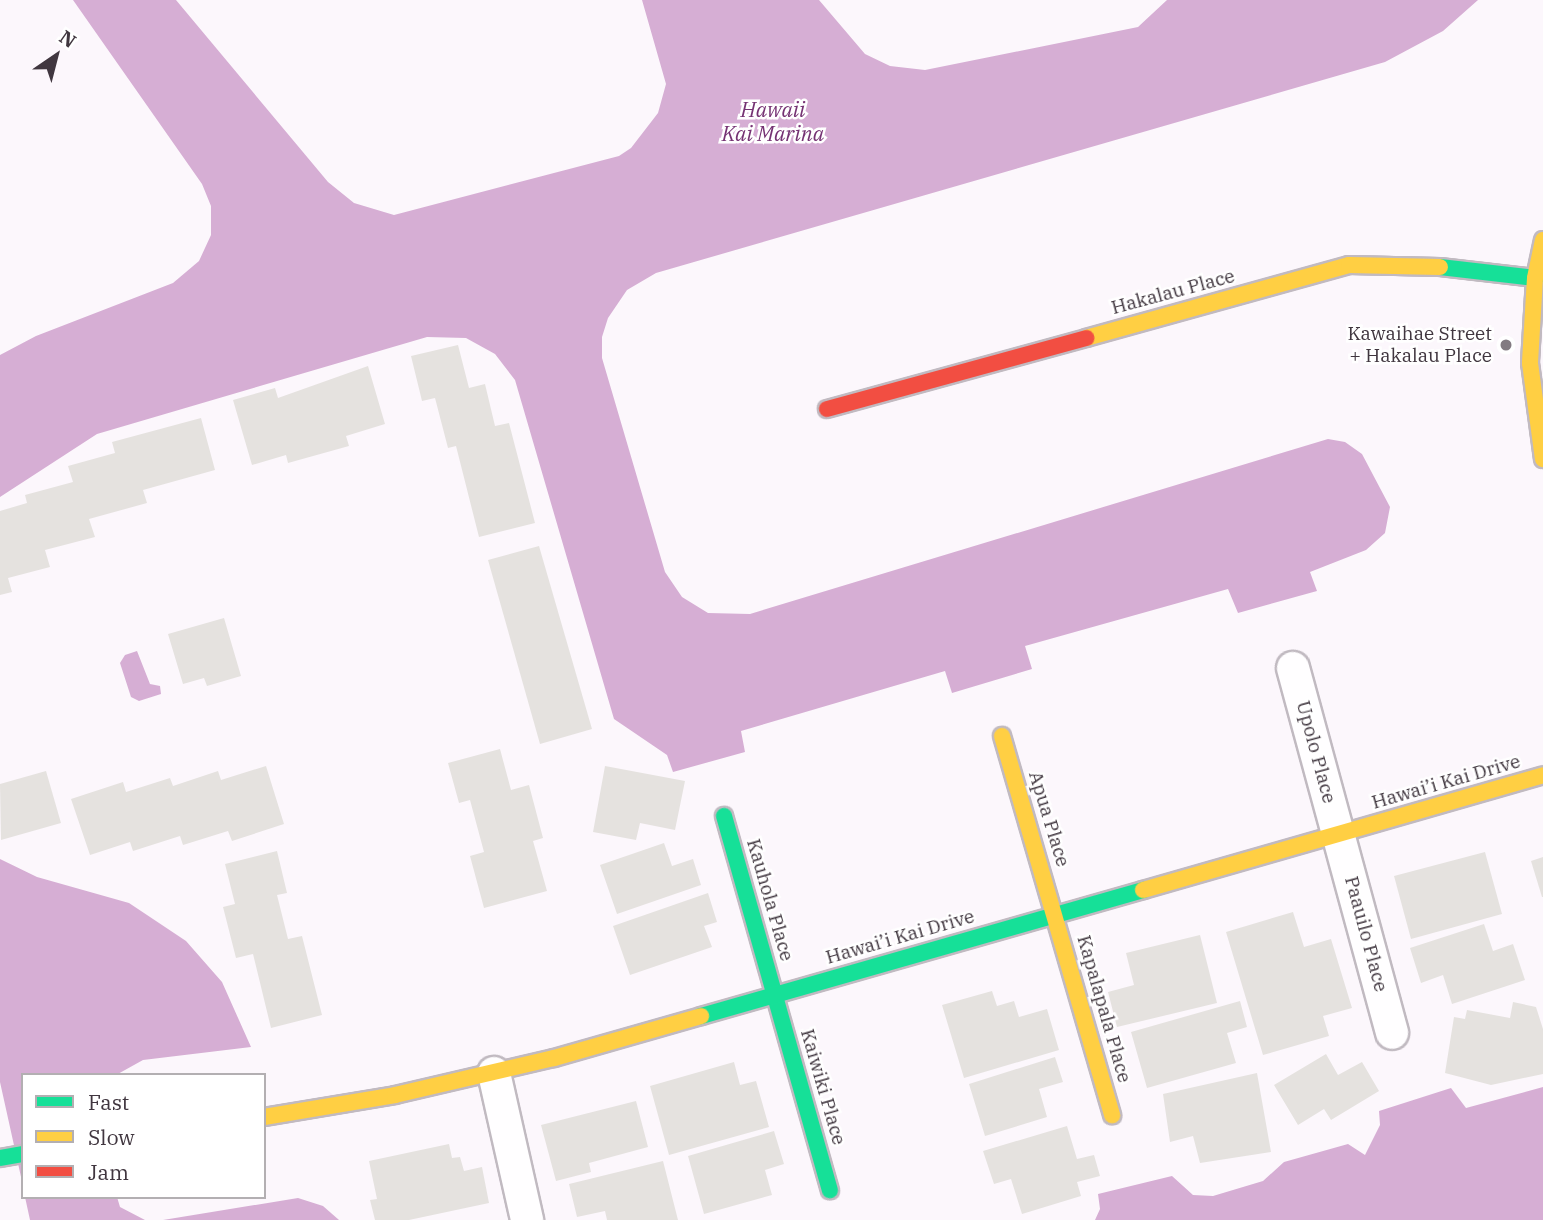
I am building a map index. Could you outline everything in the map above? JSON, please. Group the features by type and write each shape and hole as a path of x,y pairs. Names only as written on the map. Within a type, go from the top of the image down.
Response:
{"street":[{"path":"1543,240 1535,278 1530,363 1543,459"},
{"name":"Hakalau Place","path":"827,409 1349,265 1411,264 1535,278"},
{"name":"Upolo Place","path":"1293,668 1339,836"},
{"name":"Apua Place","path":"1002,736 1056,915"},
{"name":"Hawai’i Kai Drive","path":"266,1117 494,1073 1339,836 1543,775"},
{"name":"Kauhola Place","path":"724,816 775,995"},
{"name":"Paauilo Place","path":"1339,836 1392,1033"},
{"name":"Kapalapala Place","path":"1056,915 1112,1115"},
{"name":"Kaiwiki Place","path":"775,995 830,1190"},
{"path":"494,1073 527,1220"},
{"path":"0,1158 21,1154"}],"water":[{"name":"Hawaii Kai Marina","path":"73,0 176,0 328,182 354,203 394,215 619,156 631,148 658,113 666,84 642,0 819,0 865,54 890,66 925,70 1138,27 1167,0 1478,0 1443,31 1385,62 656,273 627,290 608,318 602,337 602,358 665,572 682,597 708,613 750,614 1328,439 1345,442 1362,454 1390,507 1385,533 1366,550 1310,572 1317,591 1238,613 1228,589 1025,646 1032,669 952,693 945,671 741,731 745,752 673,772 667,755 614,719 515,380 495,354 466,338 427,337 97,434 0,497 0,355 36,336 173,283 199,261 211,235 211,206 202,184"},
{"path":"137,651 150,684 160,686 161,694 139,701 131,697 120,663 125,655"},
{"path":"0,859 37,877 129,903 186,941 222,982 251,1047 143,1060 120,1073 21,1073 21,1177 0,1082"},
{"path":"1543,1087 1543,1220 1095,1220 1100,1209 1098,1194 1172,1176 1193,1195 1213,1196 1263,1181 1284,1162 1348,1144 1365,1155 1380,1125 1379,1111 1451,1088 1466,1108"},
{"path":"298,1198 323,1206 339,1220 163,1220"},
{"path":"25,1199 118,1199 120,1207 145,1220 30,1220"}],"building":[{"path":"458,345 469,388 485,384 495,426 509,423 535,523 479,537 456,446 448,448 435,398 422,401 411,356"},
{"path":"368,366 385,424 346,436 349,446 288,463 286,455 252,465 233,400 275,388 278,398"},
{"path":"201,418 215,470 143,490 147,503 89,519 95,537 45,550 50,567 8,578 12,592 0,595 0,511 27,503 25,495 73,482 68,466 115,453 112,442"},
{"path":"539,546 592,729 540,744 488,560"},
{"path":"224,618 241,676 207,686 204,678 183,684 168,634"},
{"path":"500,749 511,790 529,785 543,838 533,841 547,891 484,908 470,856 484,852 470,800 459,803 448,763"},
{"path":"266,766 284,824 232,841 228,831 183,845 180,836 133,851 130,842 90,855 71,799 123,782 126,792 170,778 173,786 218,771 221,780"},
{"path":"605,766 685,781 675,830 640,823 636,840 593,832"},
{"path":"46,771 61,823 1,840 0,784"},
{"path":"664,843 672,866 693,859 701,885 617,914 600,865"},
{"path":"277,851 287,893 277,895 288,939 302,936 322,1015 271,1028 253,954 236,958 223,907 235,904 225,864"},
{"path":"1485,852 1502,914 1411,939 1394,876"},
{"path":"1543,857 1543,897 1542,897 1531,861"},
{"path":"708,893 717,922 704,926 712,947 630,975 613,926"},
{"path":"1293,912 1304,947 1331,939 1352,1008 1323,1016 1329,1036 1263,1055 1226,932"},
{"path":"1484,924 1493,951 1513,944 1525,980 1452,1004 1443,975 1421,983 1410,948"},
{"path":"1200,935 1217,1003 1117,1027 1108,992 1134,985 1126,953"},
{"path":"992,991 997,1006 1014,1001 1019,1017 1047,1009 1059,1050 964,1078 942,1005"},
{"path":"1240,1001 1247,1027 1227,1033 1236,1063 1147,1088 1131,1032"},
{"path":"1513,1002 1536,1007 1543,1029 1543,1074 1491,1085 1445,1073 1454,1017 1465,1019 1467,1010 1510,1018"},
{"path":"1326,1054 1338,1075 1362,1062 1379,1091 1331,1120 1324,1109 1298,1125 1274,1085"},
{"path":"1055,1057 1063,1082 1039,1089 1047,1117 985,1136 969,1084"},
{"path":"734,1062 740,1085 756,1081 769,1127 669,1155 650,1086"},
{"path":"1257,1073 1271,1152 1200,1163 1193,1136 1170,1142 1163,1094"},
{"path":"636,1101 648,1147 589,1163 591,1172 556,1181 541,1125"},
{"path":"1067,1126 1077,1159 1094,1155 1100,1176 1077,1182 1081,1196 1022,1214 1011,1179 994,1184 983,1151"},
{"path":"774,1131 784,1164 765,1170 772,1195 704,1214 688,1156"},
{"path":"449,1144 452,1158 460,1157 464,1171 482,1167 489,1203 409,1220 375,1220 370,1200 377,1199 369,1161"},
{"path":"663,1161 678,1220 607,1220 605,1211 577,1217 569,1184"}],"traffic: fast":[{"path":"1440,267 1535,278"},
{"path":"724,816 830,1190"},
{"path":"701,1016 1143,890"},
{"path":"0,1158 21,1154"}],"traffic: slow":[{"path":"1543,240 1535,278 1530,363 1543,459"},
{"path":"1086,338 1349,265 1440,267"},
{"path":"1002,736 1112,1115"},
{"path":"1143,890 1543,775"},
{"path":"266,1117 395,1095 554,1058 701,1016"}],"traffic: jam":[{"path":"827,409 1086,338"}],"place":[{"name":"Kawaihae Street + Hakalau Place","path":"1506,345"}]}
